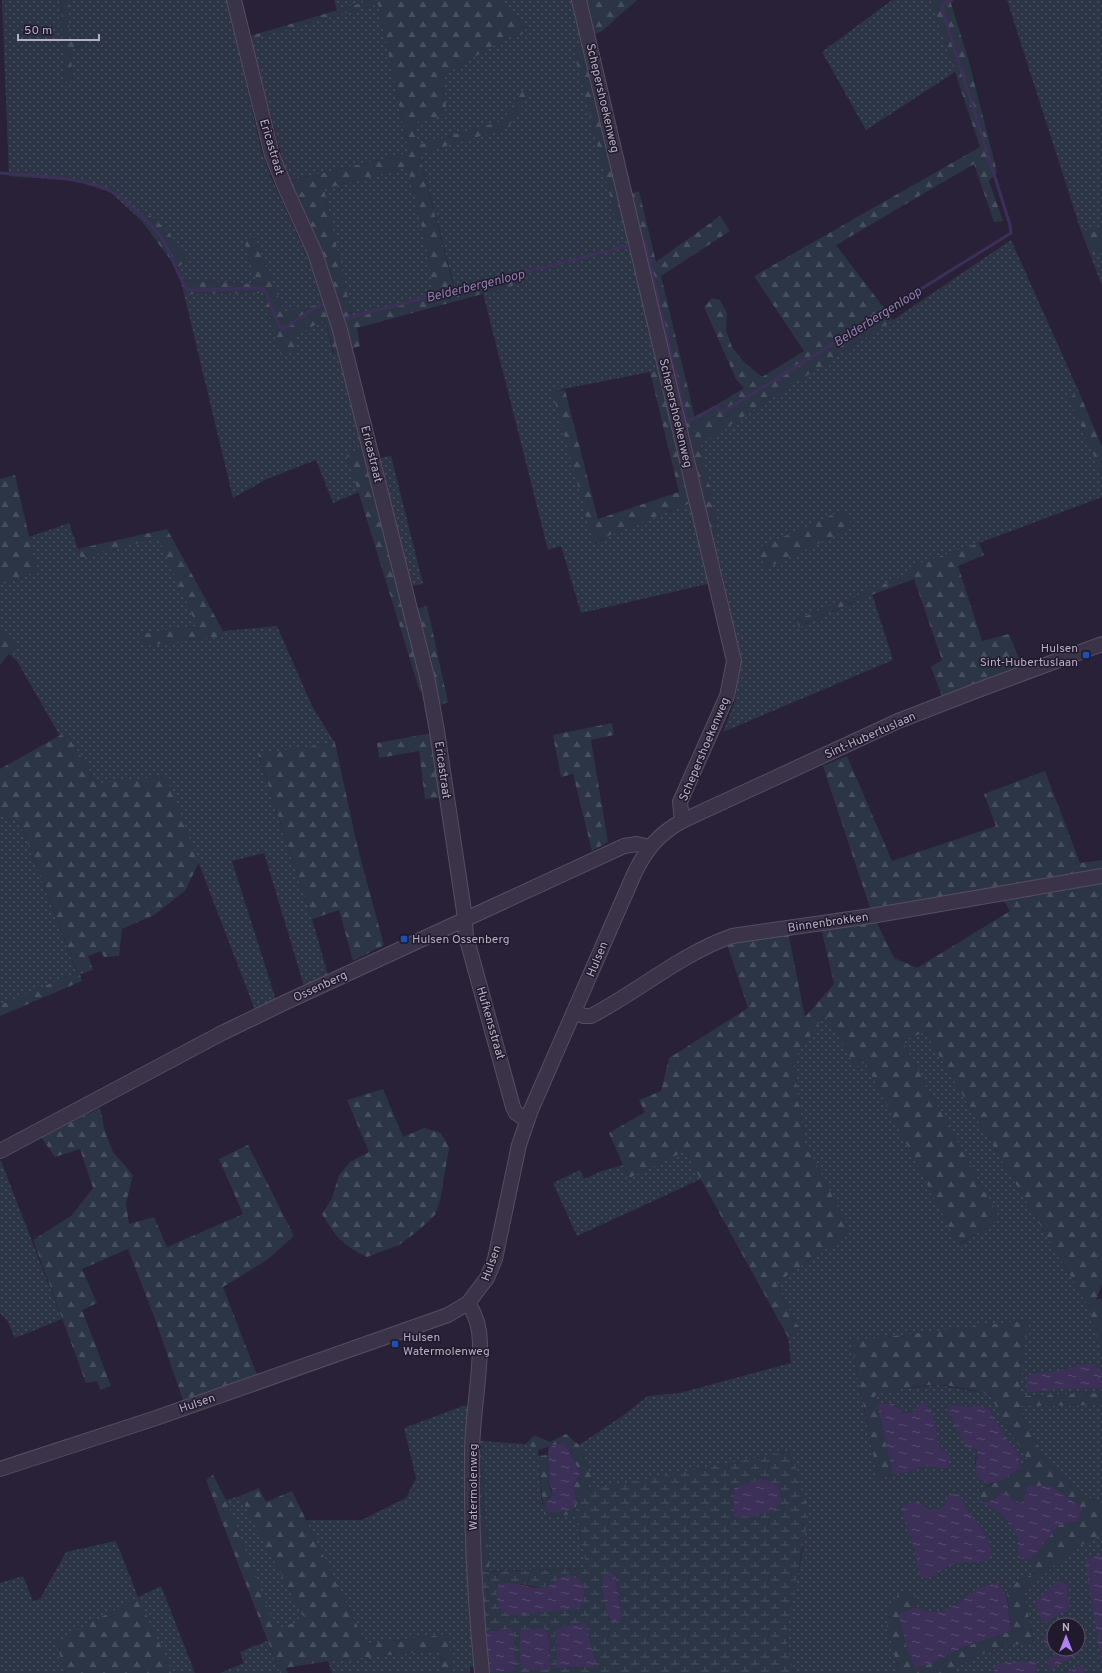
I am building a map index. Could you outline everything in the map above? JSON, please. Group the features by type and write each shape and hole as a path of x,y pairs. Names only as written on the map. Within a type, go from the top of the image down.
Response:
{"street":[{"name":"Ericastraat","path":"234,0 272,155 315,253 340,330 394,541 434,710 464,920"},
{"name":"Schepershoekenweg","path":"579,0 734,661 728,696 680,802 682,820"},
{"name":"Sint-Hubertuslaan","path":"649,847 670,828 682,820 898,721 1102,644"},
{"name":"Ossenberg","path":"0,1151 222,1033 624,846 637,844 649,847"},
{"name":"Hulsen","path":"0,1469 156,1418 457,1311 468,1303 488,1278 495,1259 519,1145 527,1120 635,872 649,847"},
{"name":"Binnenbrokken","path":"574,1012 584,1016 591,1016 715,942 732,936 877,915 1102,876"},
{"name":"Hufkensstraat","path":"464,920 466,936 513,1107 516,1113 527,1120"},
{"name":"Watermolenweg","path":"468,1303 478,1323 480,1343 472,1453 472,1507 475,1603 482,1673"}],"green space":[{"path":"2,0 61,0 64,81 73,82 70,48 86,46 86,39 69,39 69,0 227,0 262,153 271,177 314,272 321,304 284,313 255,238 244,241 259,284 181,280 178,267 187,260 180,247 171,236 150,215 142,221 110,192 76,181 9,176"},
{"path":"61,0 69,0 69,39 86,38 86,46 70,48 73,82 64,81"},
{"path":"334,0 372,0 337,10"},
{"path":"372,0 501,0 527,27 521,35 506,38 446,74 442,86 446,106 444,113 430,121 418,121 414,129 418,145 502,121 524,89 529,94 508,128 419,154 454,288 516,272 519,284 357,328 360,346 334,354 325,320 294,336 298,352 281,355 263,293 184,294 181,280 258,284 244,241 255,238 284,312 321,304 314,272 297,232 309,229 288,181 409,153 378,4 251,39 250,36","holes":["408,167 429,259 433,294 352,316 324,189"]},
{"path":"501,0 572,0 583,46 574,48 616,220 623,219 661,369 553,391 595,544 610,535 693,502 712,583 581,613 561,546 548,550 483,293 519,284 516,273 455,289 419,153 508,128 524,90 502,121 418,146 414,129 418,121 430,121 446,106 442,85 446,74 506,38 521,35 527,27"},
{"path":"583,0 637,0 602,31 595,34 591,33"},
{"path":"892,0 931,0 955,72 866,130 822,52"},
{"path":"931,0 950,0 969,62 997,172 989,181 1003,221 994,222 974,164 836,245 893,320 701,444 719,536 712,538 630,194 639,191 656,262 720,216 730,231 661,276 695,418 744,388 736,379 704,307 712,298 720,300 727,313 726,330 732,347 743,361 762,377 804,351 754,276 980,147"},
{"path":"1007,0 1102,0 1102,229 1081,231"},
{"path":"378,4 409,153 288,181 251,39"},
{"path":"583,46 623,219 616,220 573,48"},
{"path":"408,167 429,259 434,294 352,316 324,189"},
{"path":"150,215 171,236 180,247 187,260 178,267 174,265 142,221"},
{"path":"1102,229 1102,250 1090,254 1081,231"},
{"path":"1011,240 1079,392 1069,398 1102,475 1102,497 910,567 912,573 796,620 799,627 872,594 893,660 723,732 735,701 739,670 738,651 723,578 712,538 719,536 700,444 893,320"},
{"path":"1102,250 1102,286 1090,254"},
{"path":"263,293 294,336 325,320 333,354 339,352 365,448 347,455 359,492 333,503 316,460 267,479 233,498 184,294"},
{"path":"661,369 693,502 610,535 594,544 552,391 565,390 598,519 679,492 650,372"},
{"path":"1079,392 1102,447 1102,475 1069,398"},
{"path":"365,448 423,690 420,692 347,455"},
{"path":"391,456 423,584 411,586 380,458"},
{"path":"15,475 37,571 0,585 0,479"},
{"path":"843,510 853,527 765,569 758,548"},
{"path":"69,523 81,558 158,537 198,626 140,634 225,635 223,631 277,626 312,706 335,743 258,755 312,919 328,975 304,986 264,853 232,861 276,1000 255,1010 184,825 97,783 66,732 60,736 17,661 9,654 15,645 0,631 0,585 37,571 29,537"},
{"path":"167,529 225,636 145,646 140,634 197,626 158,538 81,558 77,549"},
{"path":"979,543 984,555 958,566 982,641 1009,634 1022,666 942,696 931,667 942,660 914,579 853,602 799,627 796,620 911,573 909,567"},
{"path":"427,606 448,702 440,705 416,609"},
{"path":"0,631 16,645 0,665"},
{"path":"612,723 614,735 591,740 608,842 592,851 573,774 561,777 553,735"},
{"path":"66,732 97,783 166,776 199,862 185,891 154,915 122,929 119,956 104,957 101,951 88,956 93,970 80,974 82,981 0,1016 0,1005 77,972 18,818 6,820 0,809 0,769"},
{"path":"432,733 440,798 425,799 419,751 379,758 377,743"},
{"path":"335,743 358,849 384,945 353,961 339,910 312,919 258,754"},
{"path":"847,756 892,861 996,826 984,794 1045,771 1080,863 1102,860 1102,1284 1096,1299 1102,1299 1102,1356 1088,1305 925,1032 902,1041 1000,1219 958,1245 865,1062 856,1067 825,1014 793,1061 805,1143 851,1232 776,1283 800,1331 788,1337 685,1151 629,1178 609,1133 645,1112 639,1100 661,1091 669,1058 748,1008 726,941 788,932 805,1017 834,984 821,928 876,921 894,958 917,968 1010,911 1002,898 871,911 823,766"},
{"path":"0,809 6,820 18,818 77,973 0,1005"},
{"path":"825,1014 856,1067 865,1062 959,1245 1000,1219 902,1041 925,1032 1088,1305 1102,1346 1102,1393 1019,1396 1027,1320 851,1342 878,1479 893,1474 910,1472 923,1466 948,1469 924,1402 912,1412 902,1413 895,1404 877,1404 875,1394 906,1388 940,1385 990,1394 1001,1417 1028,1460 1021,1467 1018,1454 979,1405 970,1407 951,1405 947,1409 977,1450 975,1462 981,1481 992,1483 978,1492 983,1503 1001,1514 1013,1530 1018,1539 1018,1558 1030,1560 1035,1573 1013,1584 1007,1592 1007,1597 997,1582 977,1588 963,1600 946,1610 930,1612 915,1607 916,1596 887,1609 887,1626 899,1673 794,1673 786,1638 803,1550 791,1451 588,1491 591,1476 579,1445 621,1417 648,1396 680,1393 791,1363 788,1337 800,1331 776,1283 851,1232 805,1143 793,1061"},
{"path":"383,1089 403,1137 424,1128 441,1133 449,1148 440,1201 435,1215 399,1245 367,1257 340,1240 322,1214 332,1198 339,1175 350,1162 369,1152 347,1100"},
{"path":"100,1108 105,1132 113,1152 133,1175 126,1203 129,1224 154,1217 167,1247 243,1214 219,1159 248,1145 294,1236 267,1260 223,1287 257,1375 183,1400 155,1319 128,1249 82,1269 97,1303 82,1310 111,1386 100,1390 97,1381 86,1383 33,1240 71,1216 93,1188 80,1149 55,1157 41,1137"},
{"path":"685,1151 701,1179 577,1236 553,1183 580,1170 584,1179 602,1171 623,1165 629,1178"},
{"path":"0,1161 62,1319 15,1338 7,1320 0,1313"},
{"path":"1028,1320 1019,1396 1102,1393 1102,1405 1021,1406 1020,1410 1045,1460 1087,1497 1102,1503 1102,1534 1070,1551 1024,1593 1034,1642 1000,1647 971,1659 947,1673 899,1673 887,1626 887,1609 901,1591 916,1596 915,1607 899,1614 939,1660 962,1648 1011,1631 1007,1592 1013,1584 1035,1573 1030,1560 1059,1525 1078,1521 1026,1495 1022,1503 1013,1500 1002,1491 994,1499 983,1503 977,1492 1017,1471 1028,1460 1001,1417 990,1394 953,1386 924,1385 875,1395 893,1474 878,1479 851,1341"},
{"path":"1102,1405 1102,1503 1087,1497 1045,1460 1020,1410 1020,1406"},
{"path":"463,1406 472,1406 467,1536 469,1601 477,1666 470,1667 470,1673 452,1673 448,1634 366,1644 306,1520 362,1520 406,1498 416,1478 404,1428"},
{"path":"566,1434 579,1445 591,1476 588,1491 579,1492 575,1514 549,1517 544,1514 538,1456 547,1455 552,1473 550,1489 554,1495 546,1503 573,1489 580,1473 564,1442 538,1450 526,1444 534,1435 550,1442"},
{"path":"476,1440 481,1441 484,1507 490,1571 478,1572"},
{"path":"481,1441 526,1444 538,1450 542,1504 550,1517 575,1514 587,1568 490,1571 484,1507"},
{"path":"791,1451 809,1512 786,1638 794,1673 486,1673 478,1572 587,1568 575,1514 579,1492","holes":["566,1575 506,1613 501,1610 498,1605 521,1584 540,1588 548,1586","615,1576 622,1618 609,1620 605,1595","581,1624 595,1664 589,1667 556,1668 555,1631 564,1626","544,1628 548,1634 551,1668 520,1664 520,1648 523,1629","510,1629 514,1633 515,1670 492,1672 490,1631"]},
{"path":"213,1475 226,1500 276,1629 305,1619 240,1496 259,1488 266,1502 292,1491 366,1644 449,1634 452,1673 442,1673 441,1650 328,1661 286,1668 288,1673 280,1673 206,1480"},
{"path":"240,1496 305,1619 276,1630 226,1500"},
{"path":"1102,1534 1102,1673 947,1673 971,1659 1000,1647 1034,1642 1024,1593 1070,1551"},
{"path":"116,1541 138,1597 161,1586 195,1673 173,1673 56,1642 65,1673 0,1673 0,1583 23,1576 33,1601 40,1599 66,1552"},
{"path":"138,1597 173,1673 65,1673 56,1642"},
{"path":"267,1641 280,1673 220,1673 244,1663 240,1652"},
{"path":"441,1650 442,1673 332,1673 328,1661"}],"water":[{"path":"1086,1364 1092,1364 1101,1372 1102,1388 1057,1389 1028,1392 1026,1388 1028,1377 1032,1374 1053,1372"},
{"path":"924,1401 933,1417 939,1447 950,1456 948,1469 923,1466 910,1472 893,1474 877,1404 895,1404 902,1413 912,1412"},
{"path":"951,1405 970,1407 979,1405 989,1410 1004,1436 1018,1454 1021,1467 1016,1472 995,1483 980,1480 975,1475 977,1450 965,1446 947,1409"},
{"path":"564,1442 580,1473 573,1489 576,1501 573,1508 560,1512 547,1511 546,1503 553,1495 549,1480 551,1471 548,1456 549,1447"},
{"path":"761,1479 769,1481 779,1487 781,1500 773,1511 752,1517 734,1516 734,1488"},
{"path":"1032,1486 1051,1486 1082,1508 1078,1521 1059,1525 1030,1560 1018,1558 1018,1539 1013,1530 1001,1514 983,1503 994,1499 1002,1491 1013,1500 1022,1503 1026,1495 1026,1488"},
{"path":"960,1493 963,1503 989,1540 992,1558 978,1562 962,1562 953,1564 929,1578 921,1577 914,1547 902,1508 908,1503 919,1502 927,1510 936,1510 944,1506 949,1495"},
{"path":"1102,1554 1102,1665 1085,1563 1088,1558"},
{"path":"611,1573 615,1576 622,1619 612,1621 607,1613 603,1579 603,1575"},
{"path":"566,1575 577,1579 584,1588 584,1599 581,1605 576,1609 514,1615 501,1610 498,1605 496,1591 498,1585 504,1583 515,1583 534,1588 544,1588"},
{"path":"1058,1581 1064,1581 1067,1585 1070,1608 1055,1617 1046,1617 1046,1622 1043,1624 1035,1601"},
{"path":"997,1582 1007,1597 1011,1631 962,1648 928,1665 915,1667 906,1646 899,1614 915,1607 930,1612 946,1610 963,1600 977,1588"},
{"path":"581,1624 586,1625 595,1664 593,1667 556,1668 555,1631 564,1626"},
{"path":"544,1628 548,1634 551,1668 548,1670 524,1670 520,1664 520,1631 523,1629"},
{"path":"511,1629 514,1633 515,1670 488,1671 487,1634 490,1631"},
{"path":"1046,1634 1046,1646 1045,1646 1043,1636"},
{"path":"1052,1657 1073,1657 1050,1670 1047,1660"},
{"path":"1035,1661 1037,1673 994,1673 994,1667 1000,1663"},
{"path":"1081,1665 1084,1668 1084,1673 1067,1673"}],"waterway":[{"name":"Belderbergenloop","path":"645,242 687,422 715,407 722,412 731,407 1011,233 1010,225 942,9 943,3 952,0"},
{"name":"Belderbergenloop","path":"0,173 75,180 104,188 116,194 130,205 158,233 169,251 179,276 186,288 189,290 262,288 265,291 280,328 283,329 326,302"},
{"name":"Belderbergenloop","path":"338,299 343,319 627,246"}],"place":[{"name":"Hulsen Sint-Hubertuslaan","path":"1086,655"},
{"name":"Hulsen Ossenberg","path":"404,939"},
{"name":"Hulsen Watermolenweg","path":"395,1344"}]}
